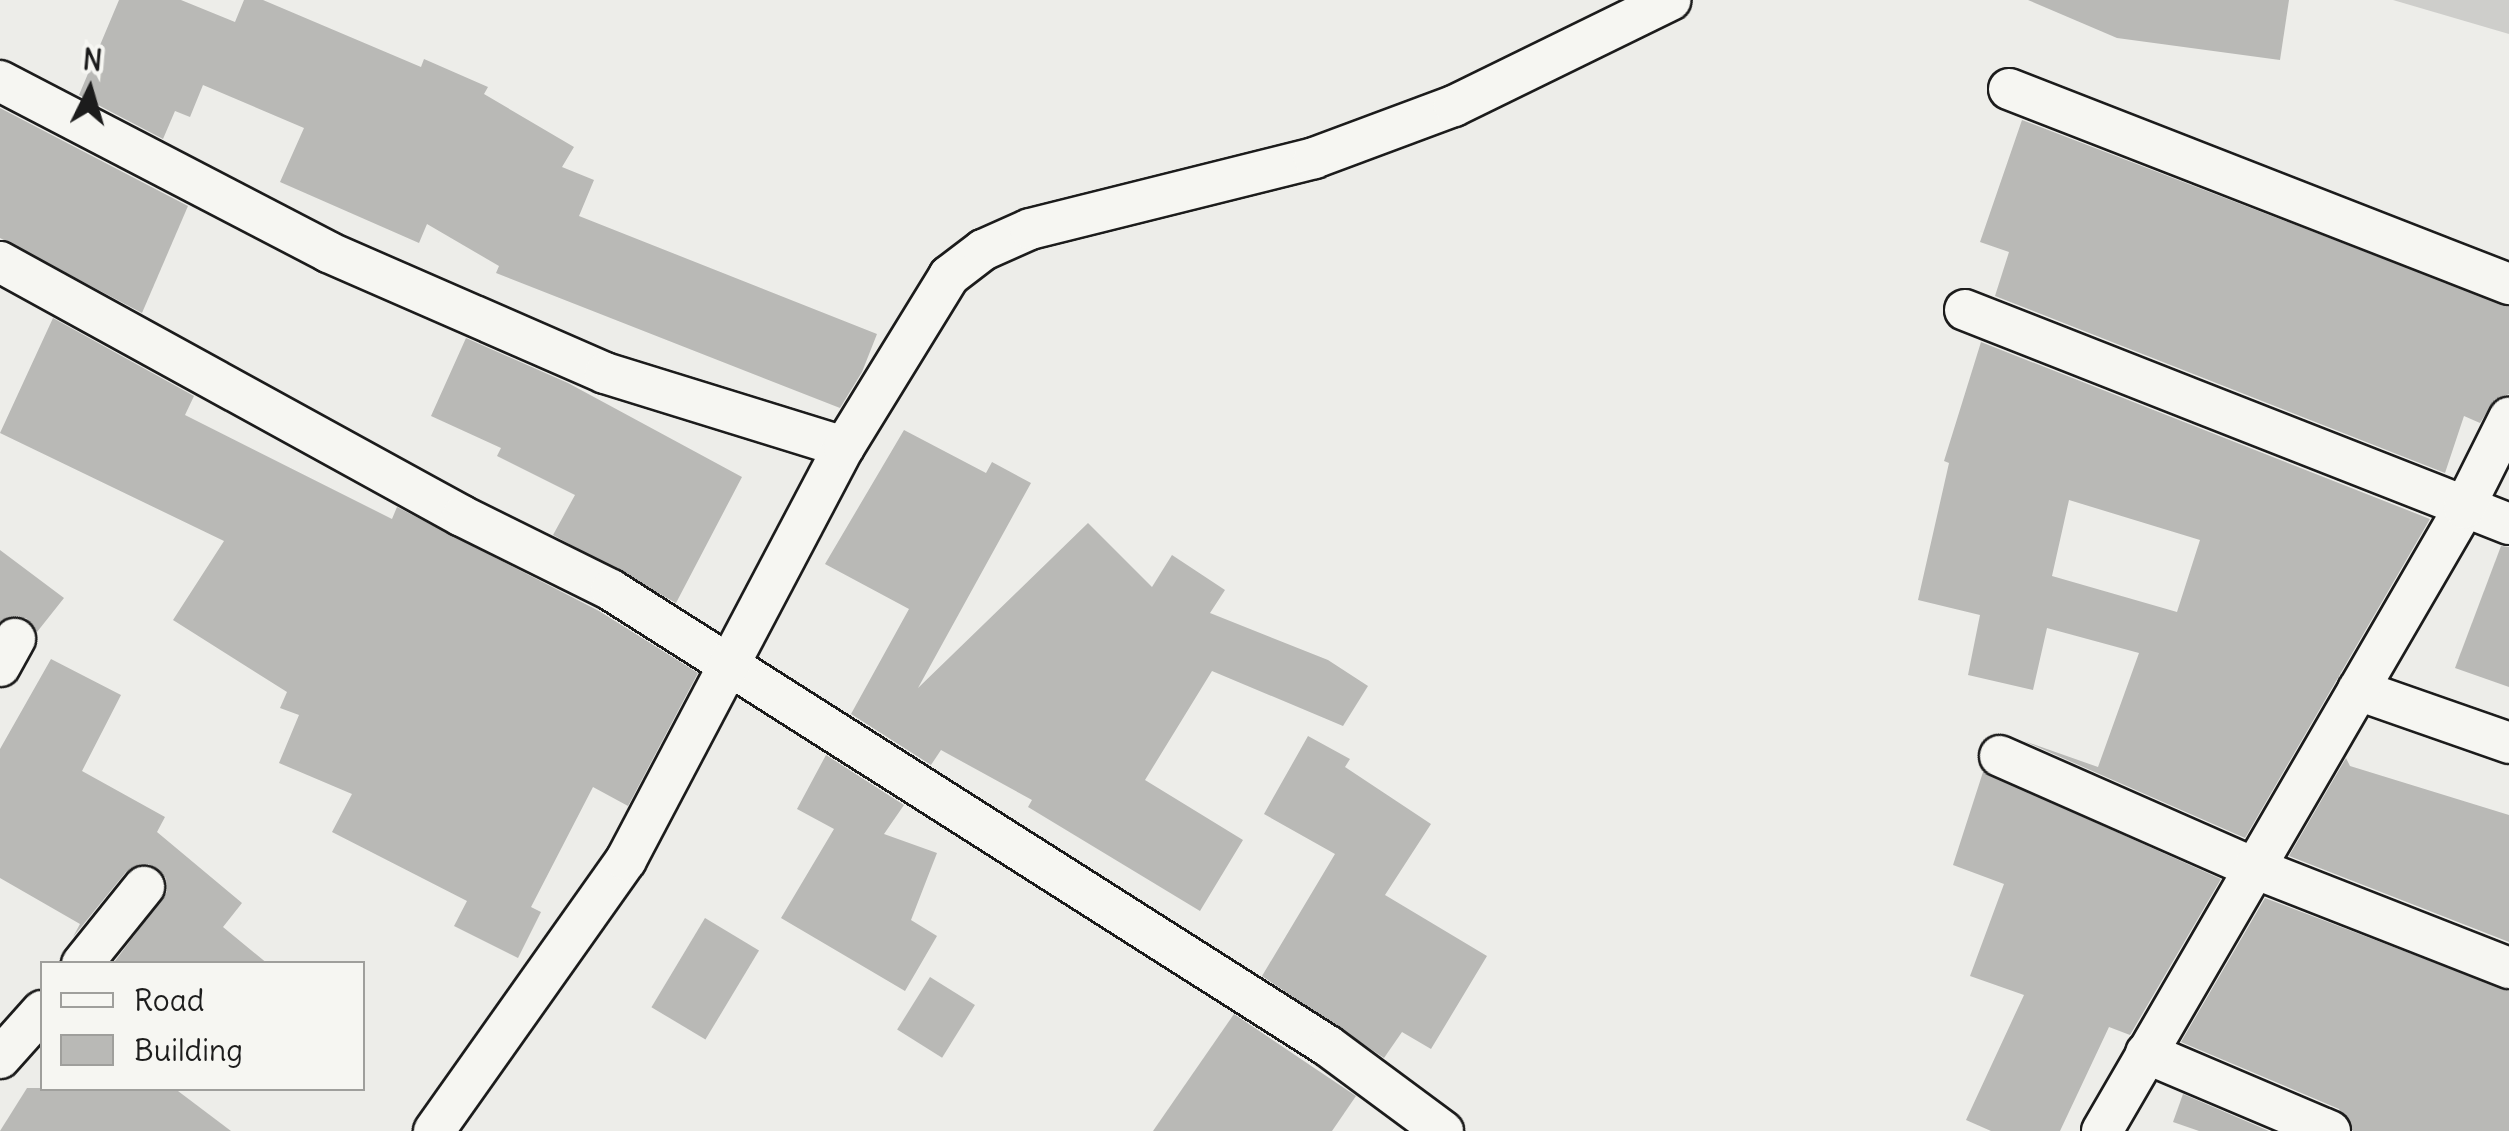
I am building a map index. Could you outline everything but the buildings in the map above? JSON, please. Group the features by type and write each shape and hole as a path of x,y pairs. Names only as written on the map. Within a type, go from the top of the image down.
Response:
{"street":[{"path":"434,1131 626,860 734,666 844,447 949,276 983,250 1101,209 1314,158 1454,106 1670,0"},
{"path":"0,81 328,252 605,373 844,447"},
{"path":"2009,89 2509,284"},
{"path":"0,262 462,516 611,590 1328,1046 1443,1131"},
{"path":"1965,310 2509,524"},
{"path":"2102,1131 2464,508 2509,418"},
{"path":"2358,690 2509,743"},
{"path":"2000,756 2254,868 2509,968"},
{"path":"84,961 144,888"},
{"path":"0,1058 40,1013"},
{"path":"2146,1053 2330,1131"}],"shaded area":[{"path":"2393,0 2509,0 2509,34"}]}
